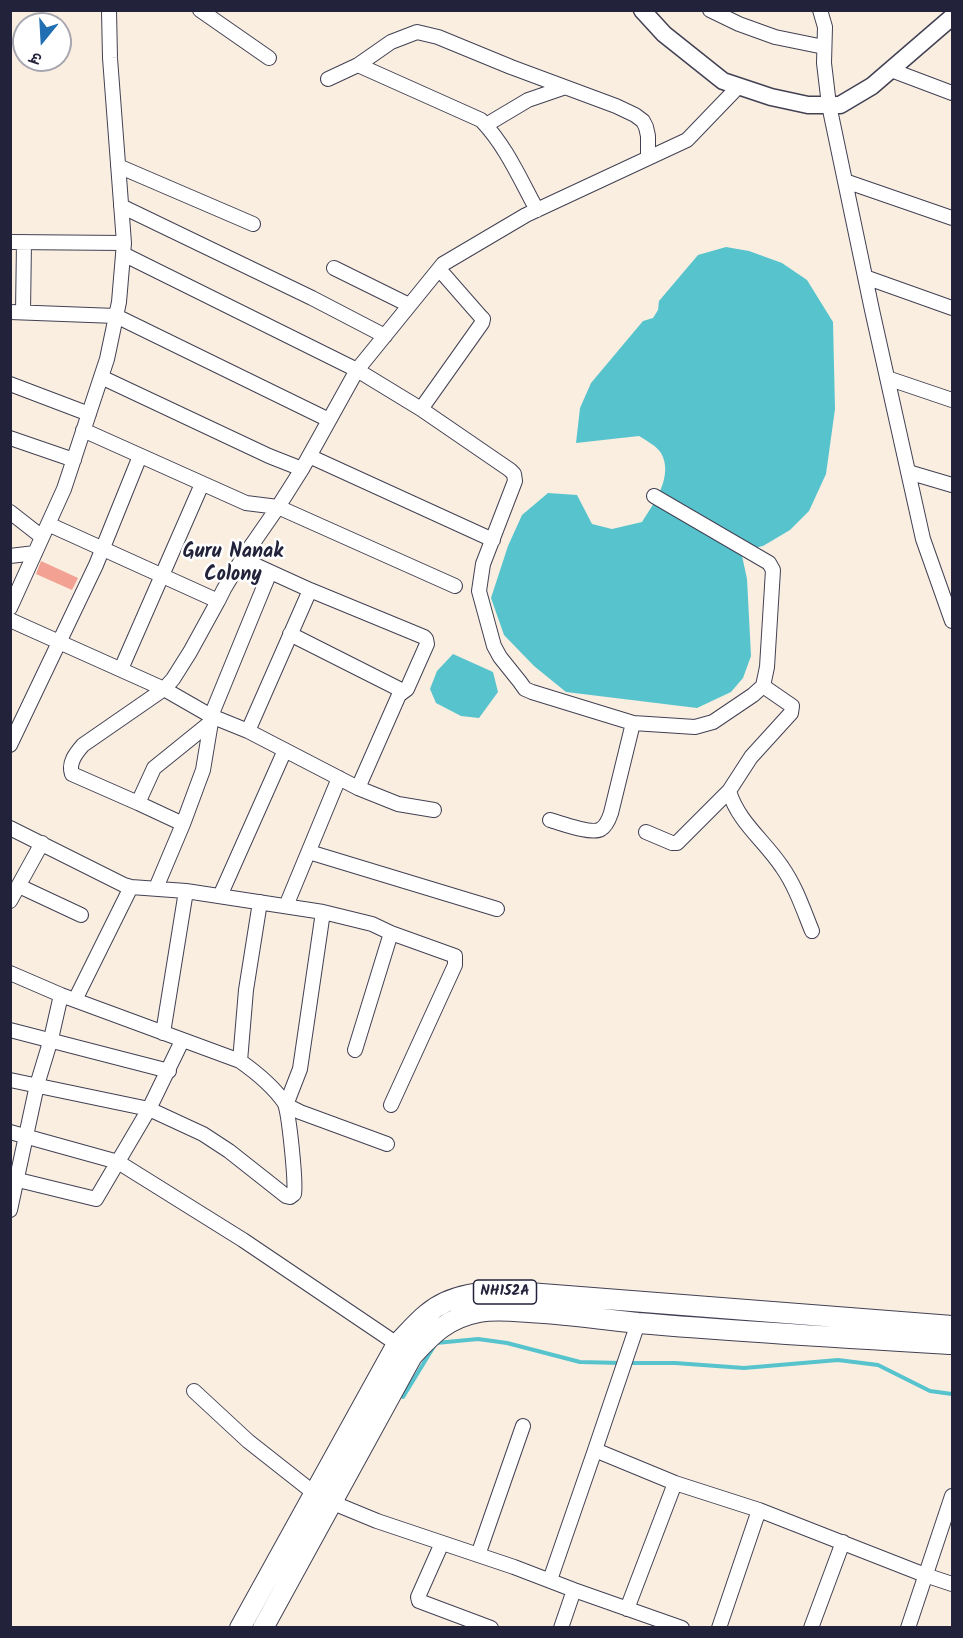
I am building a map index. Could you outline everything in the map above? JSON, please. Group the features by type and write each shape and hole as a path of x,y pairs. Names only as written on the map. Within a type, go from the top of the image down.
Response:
{"highway":[{"name":"NH152A","path":"263,1628 319,1496 398,1344 428,1313 440,1306 460,1298 489,1292 560,1295 952,1326"},
{"name":"NH152A","path":"240,1628 319,1496 412,1356 430,1336 449,1322 491,1310 558,1313 638,1323 952,1344"}],"main road":[{"path":"642,10 664,34 723,81 771,97 808,105 840,105 872,86 952,17"}],"street":[{"path":"10,608 64,489 107,359 119,303 123,248 109,10"},
{"path":"200,10 269,58"},
{"path":"710,10 775,37 824,47"},
{"path":"820,10 825,27 824,63 829,105 865,277 923,539 952,621"},
{"path":"328,79 358,65 391,42 417,32 438,37 635,115 643,121 646,127 648,158"},
{"path":"358,65 481,120 505,151 537,210"},
{"path":"891,70 952,93"},
{"path":"183,824 72,774 70,768 74,756 83,745 164,689 173,679 242,559 305,463 357,370 443,264 537,210 687,140 739,86"},
{"path":"486,125 528,100 563,88"},
{"path":"118,166 253,224"},
{"path":"845,181 952,218"},
{"path":"121,207 303,293 385,336"},
{"path":"329,420 116,316 17,312 17,242 123,248 357,370 421,409 514,474 515,481 483,564 479,591 494,646 500,657 525,688 633,723 695,727 713,722 753,695 762,686 767,667 773,570 769,563 654,496"},
{"path":"334,268 409,305"},
{"path":"421,409 483,319 439,269"},
{"path":"865,277 952,308"},
{"path":"101,377 270,456 305,463 493,540"},
{"path":"887,378 952,400"},
{"path":"10,384 89,414"},
{"path":"83,430 246,503 278,507 455,586"},
{"path":"10,438 74,460"},
{"path":"10,745 103,549 140,456"},
{"path":"908,472 952,485"},
{"path":"121,669 202,484"},
{"path":"10,512 45,530 103,549 218,601"},
{"path":"10,556 35,553"},
{"path":"242,559 426,639 427,644 407,689 399,695 358,788"},
{"path":"156,888 203,770 211,719 270,572"},
{"path":"248,731 310,590"},
{"path":"10,620 164,689 211,719 248,731 358,788 398,804 434,810"},
{"path":"290,634 403,691"},
{"path":"646,832 676,843 729,791 751,758 793,710 792,706 762,686"},
{"path":"138,803 154,768 211,719"},
{"path":"550,820 593,832 604,826 611,813 633,723"},
{"path":"220,896 285,750"},
{"path":"286,906 339,778"},
{"path":"729,791 733,804 741,817 795,887 812,931"},
{"path":"10,828 124,885 186,891 323,912 372,924 455,956 455,965 391,1105"},
{"path":"10,901 42,843"},
{"path":"309,852 497,909"},
{"path":"19,886 81,915"},
{"path":"75,1000 131,887"},
{"path":"163,1033 186,891"},
{"path":"240,1061 246,990 260,902"},
{"path":"10,1080 149,1109 202,1134 288,1197 292,1196 295,1191 286,1105 300,1069 323,912"},
{"path":"355,1050 392,933"},
{"path":"10,973 61,995 240,1061 270,1084 286,1105 387,1144"},
{"path":"10,1210 14,1179 61,995"},
{"path":"10,1030 169,1071"},
{"path":"14,1179 95,1199 99,1196 149,1109 182,1041"},
{"path":"10,1132 118,1162 243,1240 398,1344"},
{"path":"550,1580 638,1323"},
{"path":"194,1391 248,1442 319,1496 377,1521 682,1628"},
{"path":"478,1555 523,1426"},
{"path":"595,1450 675,1483 759,1510 952,1584"},
{"path":"627,1609 675,1483"},
{"path":"908,1628 952,1496"},
{"path":"719,1628 759,1510"},
{"path":"811,1628 843,1542"},
{"path":"442,1543 418,1597 419,1601 491,1628"},
{"path":"561,1628 574,1590"}],"water":[{"path":"726,247 749,251 782,263 807,280 833,322 835,409 826,474 809,511 790,530 763,546 741,551 747,579 751,656 743,678 731,692 697,708 566,692 534,666 504,635 491,598 508,546 522,515 548,493 577,495 592,524 612,529 642,522 657,498 664,480 664,462 661,453 639,436 576,443 580,408 591,383 643,321 653,318 658,310 659,301 698,255"},
{"path":"453,654 493,672 498,692 479,718 461,716 436,703 430,689 437,671"}],"building":[{"path":"41,561 78,578 72,590 36,574"}],"waterway":[{"path":"403,1397 436,1343 478,1339 507,1343 580,1362 621,1363"},
{"path":"628,1363 675,1363 744,1368 838,1360 878,1365 930,1391 952,1394"}],"district":[{"name":"Guru Nanak Colony","path":"233,566"}]}
